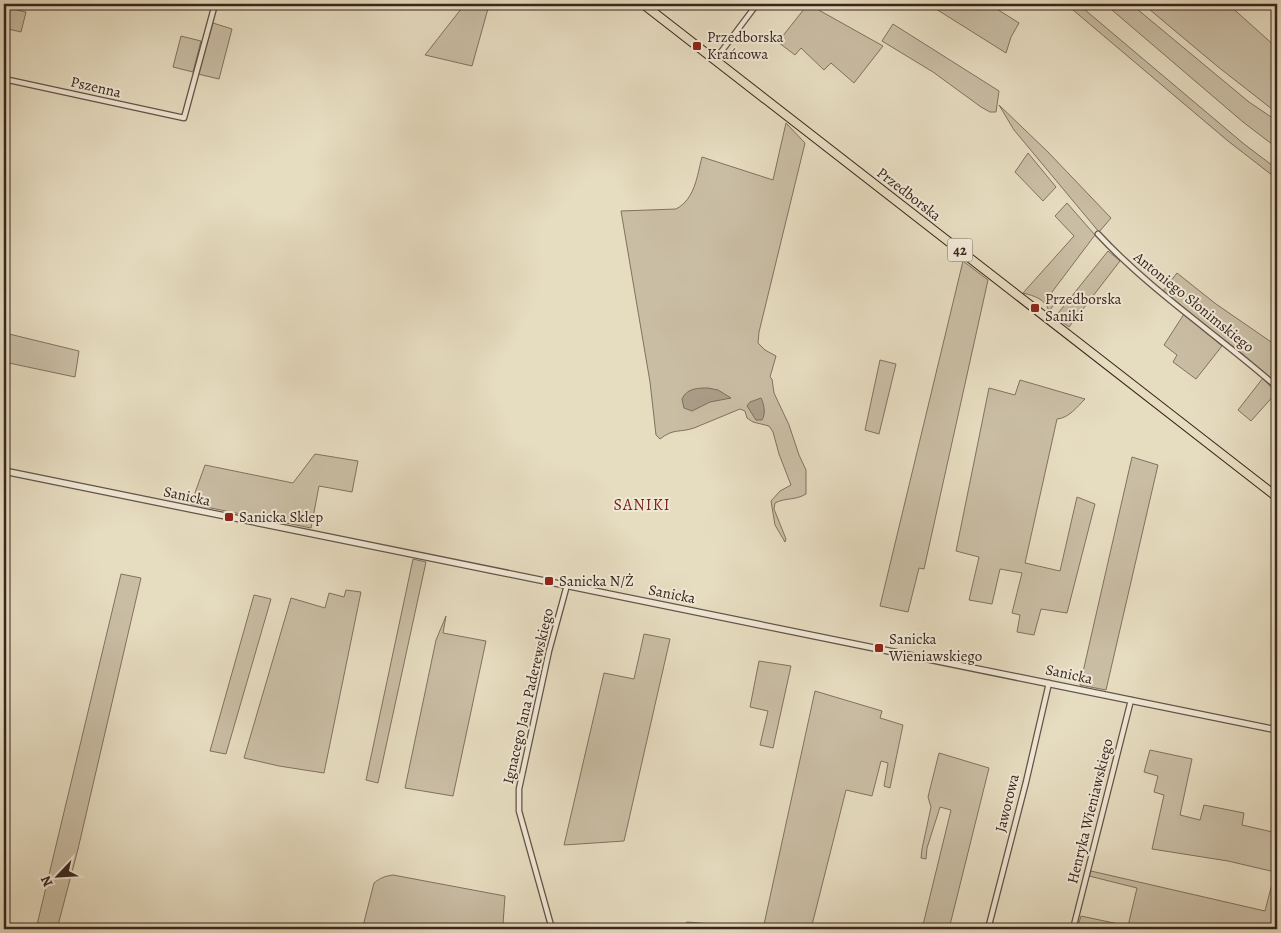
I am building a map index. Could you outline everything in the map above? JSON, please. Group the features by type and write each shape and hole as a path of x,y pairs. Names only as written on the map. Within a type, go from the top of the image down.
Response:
{"main road":[{"name":"Przedborska","path":"643,4 1277,497"}],"street":[{"name":"Pszenna","path":"4,79 184,118 215,4"},
{"path":"714,60 757,4"},
{"name":"Antoniego Słonimskiego","path":"1098,234 1121,259 1152,287 1277,387"},
{"name":"Sanicka","path":"4,471 1277,730"},
{"name":"Ignacego Jana Paderewskiego","path":"552,929 519,811 519,789 549,650 566,585"},
{"name":"Jaworowa","path":"988,929 1049,683"},
{"name":"Henryka Wieniawskiego","path":"1073,929 1131,700"}],"shaded area":[{"path":"465,4 489,5 472,66 425,55"},
{"path":"808,4 883,46 854,83 831,63 824,70 801,48 795,55 778,42"},
{"path":"928,4 989,4 1019,23 1011,37 1006,53"},
{"path":"1066,4 1078,4 1244,144 1277,169 1277,179 1228,141"},
{"path":"1105,4 1131,4 1249,102 1277,121 1277,148 1243,122"},
{"path":"1143,4 1228,4 1277,48 1277,113 1217,66"},
{"path":"4,7 26,12 21,32 4,28"},
{"path":"213,23 232,29 219,79 198,74"},
{"path":"893,24 999,91 996,112 990,112 981,107 933,72 882,41"},
{"path":"181,36 201,41 193,72 173,67"},
{"path":"999,105 1048,152 1111,218 1099,232 1014,130"},
{"path":"786,123 805,143 759,332 758,343 765,350 776,356 770,377 774,393 789,425 806,470 806,494 798,498 775,503 774,509 786,539 785,542 775,525 771,501 780,491 791,485 773,432 769,426 753,422 747,418 745,411 740,409 694,428 669,433 660,439 656,435 650,382 621,211 676,209 682,205 691,193 697,179 702,157 773,180"},
{"path":"1028,153 1056,187 1043,201 1015,172"},
{"path":"1067,203 1095,235 1052,292 1053,306 1049,311 1042,301 1023,293 1074,236 1055,216"},
{"path":"1108,251 1120,261 1069,327 1055,317"},
{"path":"963,261 988,280 924,569 919,568 908,612 880,606"},
{"path":"1177,273 1216,304 1277,346 1277,384 1237,349 1214,333 1163,291"},
{"path":"1184,314 1222,346 1196,379 1173,362 1177,355 1164,345"},
{"path":"5,333 79,351 75,377 4,362"},
{"path":"880,360 896,364 879,434 865,430"},
{"path":"1263,378 1276,393 1251,421 1238,410"},
{"path":"1020,380 1085,399 1069,414 1057,419 1025,563 1060,571 1077,497 1095,504 1067,613 1041,609 1034,635 1017,632 1020,615 1012,613 1022,573 1000,569 992,604 969,600 979,557 956,551 989,388 1015,395"},
{"path":"708,388 718,390 731,398 710,402 692,411 684,408 682,399 684,395 690,391"},
{"path":"761,398 764,406 764,415 762,420 756,420 747,406 750,402"},
{"path":"315,454 358,461 352,492 319,486 311,528 191,504 205,465 293,483"},
{"path":"1132,457 1158,465 1106,690 1080,685"},
{"path":"413,559 426,562 378,783 366,780"},
{"path":"121,574 141,578 78,849 57,929 36,929"},
{"path":"346,590 361,592 324,773 244,758 291,598 325,608 329,593 344,597"},
{"path":"254,595 271,599 226,754 210,751"},
{"path":"446,616 443,633 486,641 453,796 405,788 436,640"},
{"path":"644,634 670,639 624,841 564,845 604,673 634,679"},
{"path":"759,661 791,666 773,748 760,745 768,711 750,707"},
{"path":"815,691 882,711 880,718 903,725 890,788 884,786 888,763 881,761 872,796 846,790 811,929 763,929"},
{"path":"1150,750 1192,759 1180,815 1200,820 1204,805 1244,813 1242,825 1277,833 1277,929 1077,929 1081,916 1128,926 1137,888 1089,876 1091,871 1265,911 1275,872 1228,861 1152,849 1164,795 1154,792 1158,776 1144,772"},
{"path":"939,753 989,768 949,929 922,929 951,810 940,807 927,848 926,859 921,858 931,807 928,797"},
{"path":"393,875 505,896 503,924 364,929 363,926 374,883"},
{"path":"687,922 737,926 737,929 680,929"}],"place":[{"name":"Przedborska Krańcowa","path":"697,46"},
{"name":"Przedborska Saniki","path":"1035,308"},
{"name":"Sanicka Sklep","path":"229,517"},
{"name":"Sanicka N/Ż","path":"549,581"},
{"name":"Sanicka Wieniawskiego","path":"879,648"}],"district":[{"name":"SANIKI","path":"642,504"}]}
